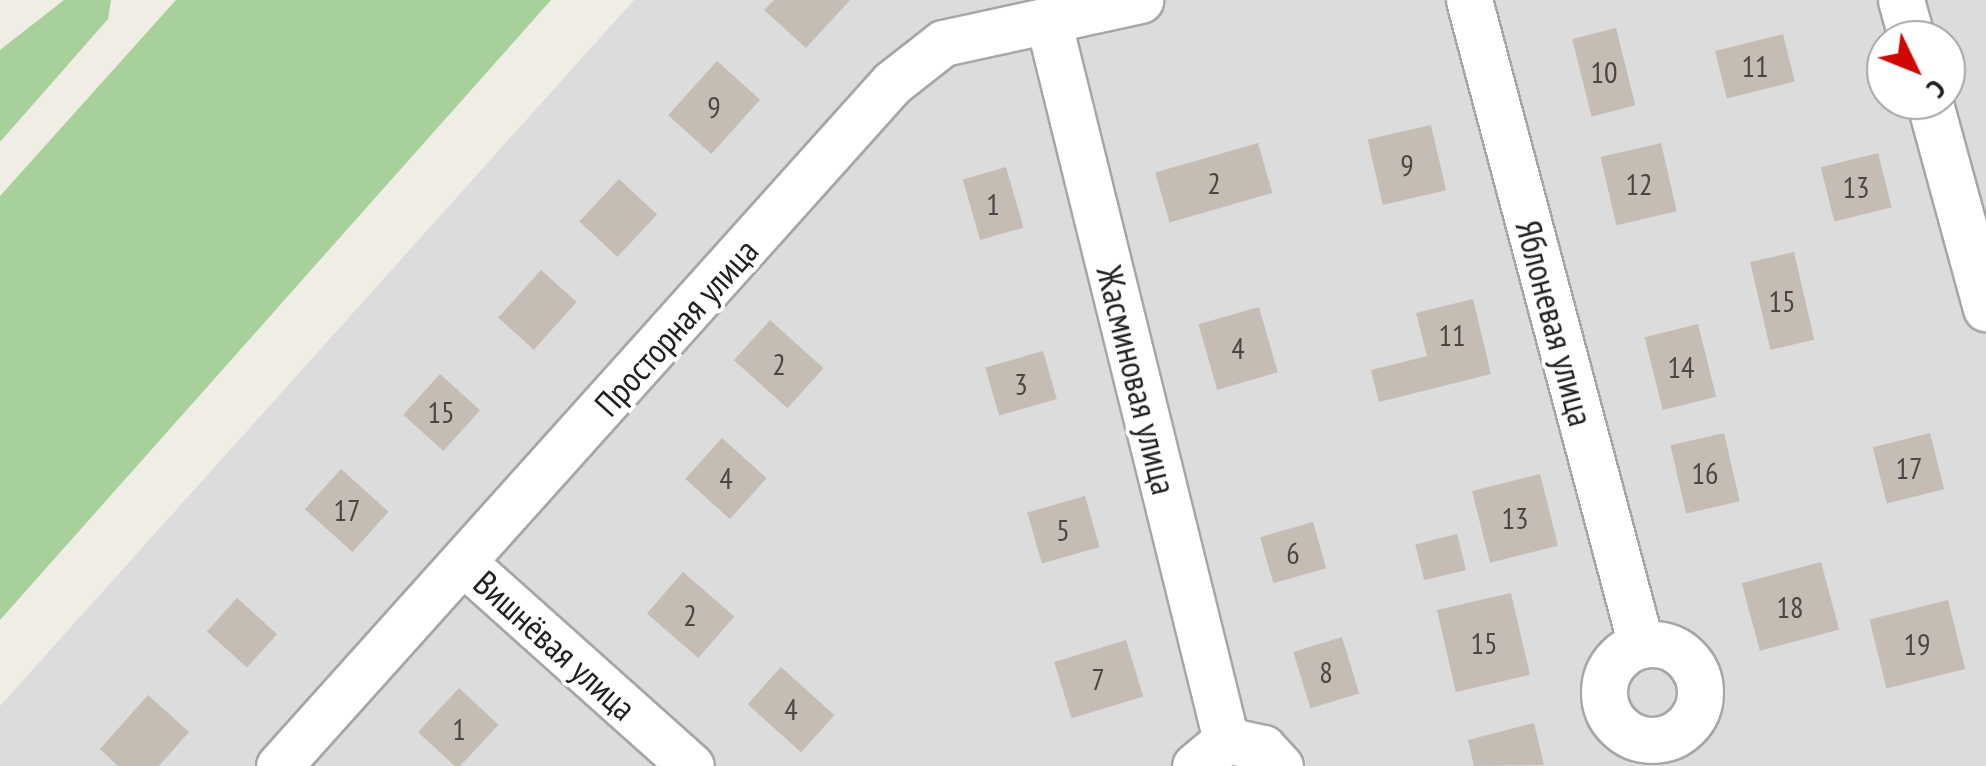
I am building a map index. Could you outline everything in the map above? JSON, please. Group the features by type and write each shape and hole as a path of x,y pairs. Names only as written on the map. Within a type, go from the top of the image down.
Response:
{"street":[{"name":"Просторная улица","path":"279,766 892,83 944,43 1140,0"},
{"name":"Яблоневая улица","path":"1469,0 1641,645"},
{"name":"Жасминовая улица","path":"1048,20 1211,753"},
{"path":"1934,120 1986,308"},
{"name":"Вишнёвая улица","path":"464,564 691,766"},
{"path":"1211,753 1263,748 1280,766"}],"shaded area":[{"path":"634,0 1986,0 1986,766 0,766 0,706"}],"green space":[{"path":"64,0 111,0 108,19 0,142 0,50"},
{"path":"176,0 551,0 0,620 0,196"}],"building":[{"path":"774,0 850,0 806,48 764,10"},
{"path":"1616,28 1635,106 1592,117 1572,39"},
{"path":"1783,34 1795,82 1727,98 1715,51"},
{"path":"717,61 760,100 711,154 668,115"},
{"path":"1431,125 1446,190 1383,205 1368,140"},
{"path":"1258,143 1272,193 1169,222 1155,172"},
{"path":"1661,143 1677,211 1616,225 1601,157"},
{"path":"1878,153 1892,207 1834,222 1821,167"},
{"path":"1006,167 1023,228 980,240 963,179"},
{"path":"619,179 657,214 617,257 579,221"},
{"path":"1794,252 1814,340 1770,350 1750,262"},
{"path":"541,270 577,302 534,350 498,318"},
{"path":"1473,299 1491,374 1379,402 1371,370 1427,356 1416,313"},
{"path":"1259,307 1278,372 1217,390 1198,324"},
{"path":"770,320 824,368 787,408 734,360"},
{"path":"1698,324 1716,397 1663,410 1645,337"},
{"path":"1043,351 1057,399 999,416 985,368"},
{"path":"440,374 480,410 443,451 403,415"},
{"path":"1724,433 1740,501 1686,514 1670,445"},
{"path":"1930,433 1944,489 1887,504 1873,447"},
{"path":"722,438 767,478 730,519 685,479"},
{"path":"341,469 389,512 352,552 305,509"},
{"path":"1540,474 1558,546 1490,563 1472,491"},
{"path":"1085,496 1100,547 1042,563 1027,513"},
{"path":"1313,522 1326,568 1273,583 1260,537"},
{"path":"1457,534 1466,570 1424,580 1415,544"},
{"path":"1821,562 1839,630 1760,651 1742,583"},
{"path":"683,572 734,617 698,658 647,614"},
{"path":"1511,593 1530,675 1456,692 1437,610"},
{"path":"237,598 277,634 247,668 207,631"},
{"path":"1948,600 1965,669 1887,688 1869,620"},
{"path":"1342,637 1359,693 1310,708 1293,652"},
{"path":"1126,640 1143,696 1072,718 1054,662"},
{"path":"781,667 835,715 801,752 748,704"},
{"path":"459,688 498,725 460,766 455,766 418,732"},
{"path":"148,695 189,732 159,766 118,766 100,749"},
{"path":"1534,723 1544,765 1474,766 1468,740"}]}
